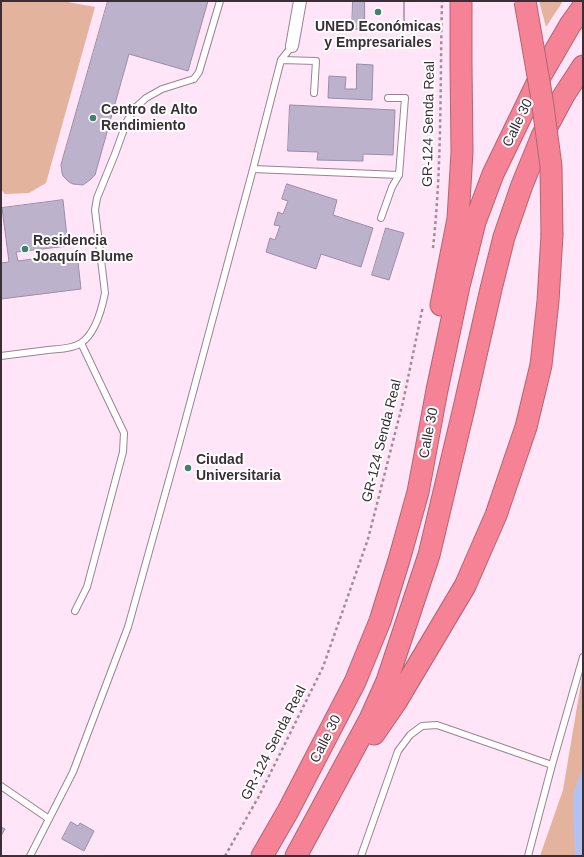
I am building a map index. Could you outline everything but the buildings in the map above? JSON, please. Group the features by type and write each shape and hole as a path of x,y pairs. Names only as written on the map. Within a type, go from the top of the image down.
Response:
{"highway":[{"path":"423,464 423,408 446,277 458,219 462,152 461,1"},
{"path":"350,758 373,735 396,702 465,586 496,515 526,427 541,365 548,301 552,235 550,166 542,99 524,1"},
{"name":"Calle 30","path":"262,856 288,811 355,682 380,621 418,492 437,390 475,222 493,174 540,75 570,25 583,7"},
{"name":"Calle 30","path":"296,856 350,758 387,681 429,555 504,237 542,136 564,95 583,66"}],"street":[{"path":"292,46 300,1"}],"lane":[{"path":"1,356 69,347 81,343 90,333 99,317 103,306 105,293 95,210 97,198 127,121 135,108 146,98 162,89 194,79 199,72 220,1"},
{"path":"30,856 73,772 128,627 179,444 281,60 292,46"},
{"path":"281,60 316,61 314,93"},
{"path":"381,218 392,187 399,175 405,98 388,98"},
{"path":"253,168 399,175"},
{"path":"75,611 87,587 123,452 124,433 81,343"},
{"path":"528,856 583,657"},
{"path":"361,856 398,751 410,735 422,726 437,725 552,765"},
{"path":"1,786 49,819"}],"path":[{"name":"GR-124 Senda Real","path":"433,251 437,216 442,1"},
{"name":"GR-124 Senda Real","path":"225,856 259,796 323,667 368,539 403,402 424,303"}],"shaded area":[{"path":"1,1 62,1 95,7 46,183 29,193 5,194 1,190"},
{"path":"539,1 563,1 546,27"},
{"path":"583,671 583,856 540,856 563,790"}],"water":[{"path":"583,766 583,856 575,856 573,795"}],"place":[{"name":"UNED Económicas y Empresariales","path":"378,12"},
{"name":"Centro de Alto Rendimiento","path":"93,118"},
{"name":"Residencia Joaquín Blume","path":"25,249"},
{"name":"Ciudad Universitaria","path":"188,468"}]}
